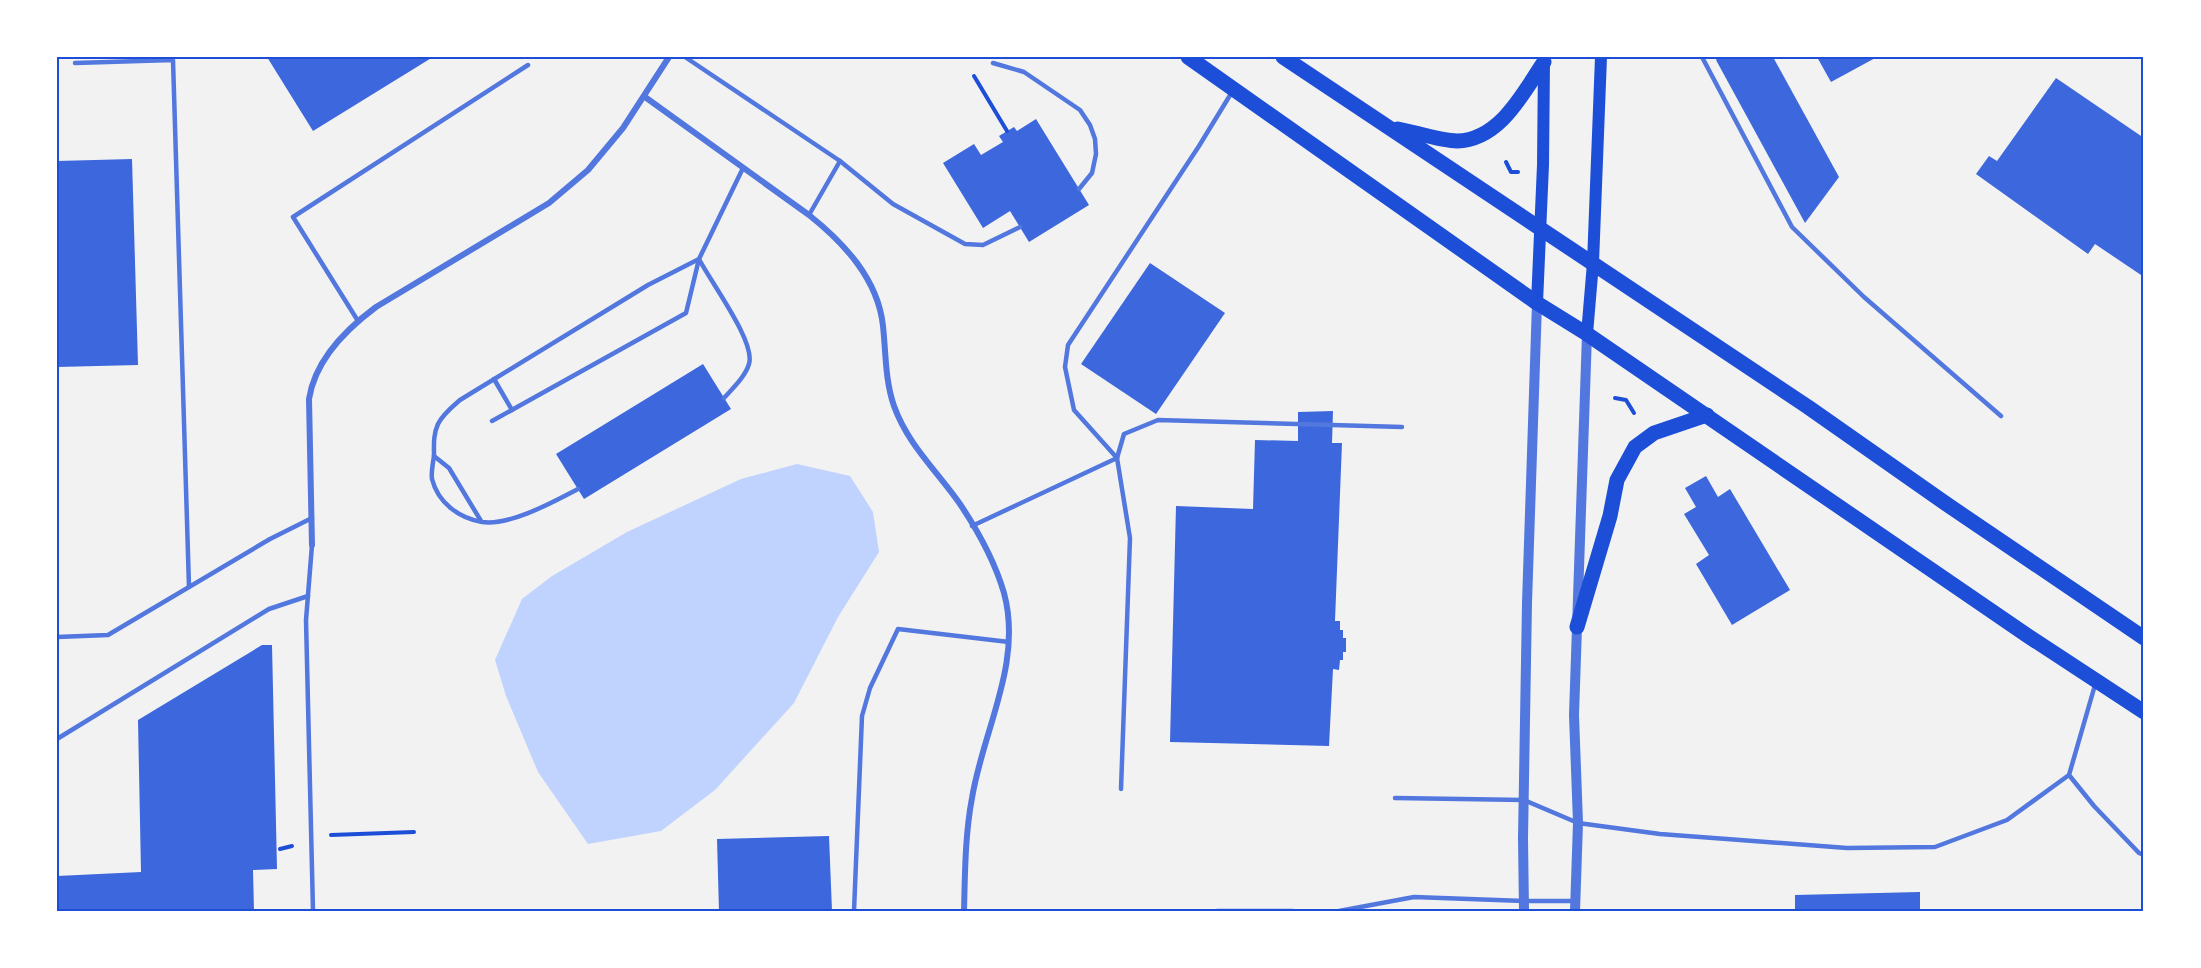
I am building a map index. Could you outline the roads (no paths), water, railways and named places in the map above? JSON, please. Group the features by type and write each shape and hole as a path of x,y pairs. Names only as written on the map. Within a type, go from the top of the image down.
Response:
{"main road":[{"path":"1188,57 1537,303 1587,334 2096,682 2144,712"},
{"path":"1283,57 1808,407 2144,638"},
{"path":"1587,334 1593,264 1601,57"},
{"path":"1537,303 1544,60"},
{"path":"1390,128 1457,141 1477,137 1511,111 1544,60"},
{"path":"1577,627 1610,516 1617,480 1635,447 1654,432 1707,415"}],"street":[{"path":"312,545 309,399 311,384 330,352 350,327 376,307 549,203 588,170 623,128 669,57"},
{"path":"645,97 809,215 849,252 870,284 879,303 888,389 896,410 911,442 959,503 987,550 1004,593 1009,617 1009,642 1002,690 980,759 971,798 964,911"},
{"path":"1524,906 1527,592 1537,303"},
{"path":"1575,906 1578,823 1574,715 1587,334"}],"lane":[{"path":"685,57 840,161 893,204 965,244 983,245 1020,227"},
{"path":"1702,57 1792,227 1864,297 2001,416"},
{"path":"75,63 173,60 189,587"},
{"path":"993,63 1024,72 1080,110 1090,125 1095,139 1096,154 1092,173 1079,189"},
{"path":"358,321 293,217 528,65"},
{"path":"1117,458 1074,410 1065,368 1068,345 1199,146 1233,90"},
{"path":"809,215 840,161"},
{"path":"492,421 686,313 699,259 744,168"},
{"path":"578,489 543,507 505,520 482,522 450,510 439,496 432,478 434,437 445,414 460,400 648,285 699,259"},
{"path":"699,259 742,333 749,350 750,362 744,374 724,398"},
{"path":"494,379 512,410"},
{"path":"1121,789 1130,538 1117,458 1124,434 1158,420 1177,419 1402,427"},
{"path":"434,456 448,468 482,522"},
{"path":"972,526 1117,458"},
{"path":"57,637 108,635 270,539 312,518"},
{"path":"312,545 306,628 313,911"},
{"path":"57,739 269,609 308,596"},
{"path":"854,911 862,716 870,688 898,629 1009,642"},
{"path":"1395,798 1524,800 1578,823 1660,834 1847,848 1935,847 2007,820 2069,775 2096,682"},
{"path":"2069,775 2094,806 2139,853 2144,855"},
{"path":"1339,911 1414,897 1524,906 1575,906"},
{"path":"1217,911 1293,911"}],"water":[{"path":"797,464 850,476 873,512 879,552 838,617 794,703 715,790 661,831 588,844 538,772 506,696 495,660 522,599 552,576 627,532 741,479"}]}
